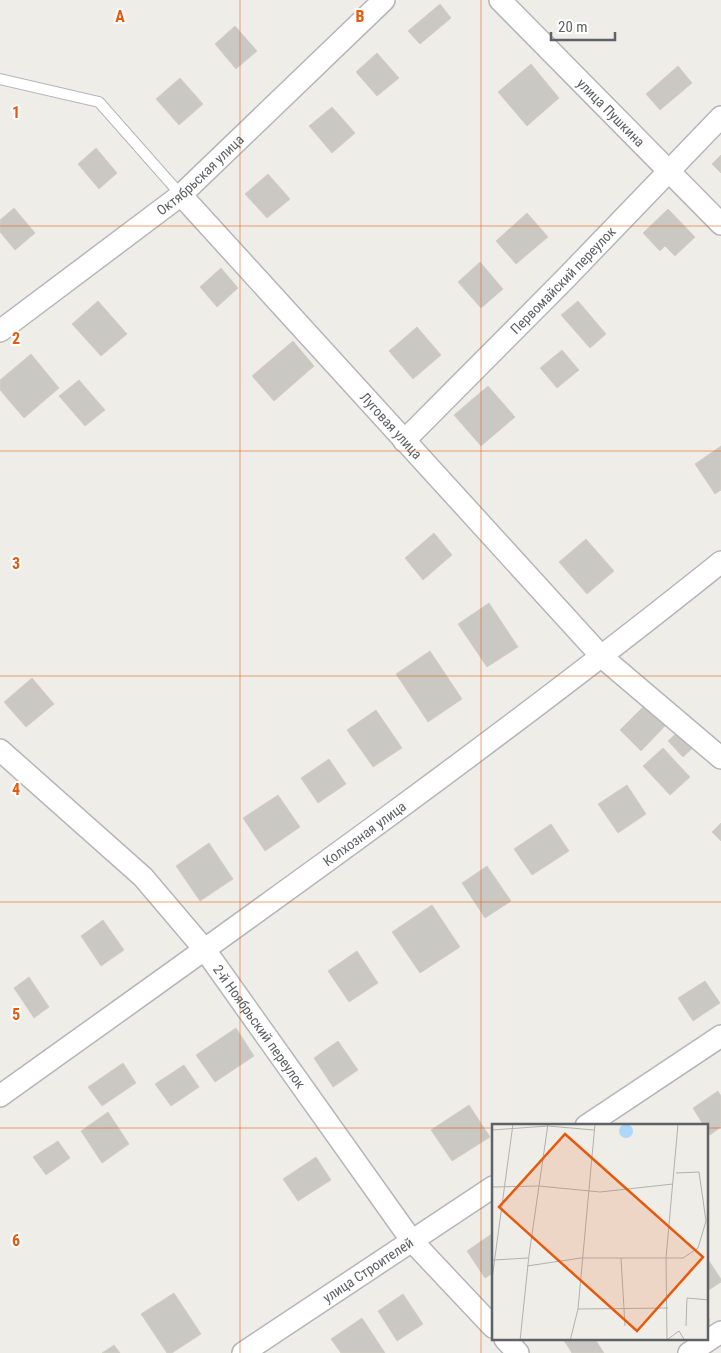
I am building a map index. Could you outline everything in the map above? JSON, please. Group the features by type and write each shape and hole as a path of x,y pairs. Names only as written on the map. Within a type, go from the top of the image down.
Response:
{"street":[{"name":"Октябрьская улица","path":"0,331 181,195 384,0"},
{"name":"улица Пушкина","path":"500,0 721,224"},
{"name":"Первомайский переулок","path":"404,441 564,280 721,117"},
{"name":"Луговая улица","path":"181,195 602,657 721,758"},
{"name":"Колхозная улица","path":"0,1096 205,950 602,657 721,562"},
{"name":"2-й Ноябрьский переулок","path":"0,750 143,877 205,950 412,1241 492,1325"},
{"path":"589,1124 721,1036"},
{"name":"улица Строителей","path":"243,1353 492,1188"},
{"path":"688,1353 721,1332"},
{"path":"506,1340 518,1353"}],"lane":[{"path":"0,79 99,102 181,195"}],"building":[{"path":"440,4 451,18 420,44 408,31"},
{"path":"235,26 257,51 236,69 215,44"},
{"path":"377,53 399,78 377,96 356,72"},
{"path":"531,64 559,98 527,126 498,92"},
{"path":"678,66 692,83 660,110 646,94"},
{"path":"180,78 203,104 179,125 156,99"},
{"path":"332,107 355,133 332,153 309,126"},
{"path":"96,148 117,173 99,189 78,164"},
{"path":"721,155 721,173 712,164"},
{"path":"268,174 290,199 267,218 245,194"},
{"path":"14,208 35,233 15,250 0,232 0,220"},
{"path":"668,209 695,237 675,256 665,246 660,251 643,233"},
{"path":"527,213 548,237 516,264 496,241"},
{"path":"480,262 503,289 481,308 458,282"},
{"path":"221,268 238,288 217,307 200,287"},
{"path":"98,301 127,334 101,356 72,324"},
{"path":"578,301 606,334 590,348 561,315"},
{"path":"417,327 441,355 413,379 389,351"},
{"path":"293,341 314,366 274,401 252,376"},
{"path":"562,350 579,370 557,388 540,368"},
{"path":"31,354 59,388 24,418 0,390 0,380"},
{"path":"79,380 105,410 85,426 59,396"},
{"path":"488,386 515,417 481,446 454,415"},
{"path":"721,446 721,490 715,494 695,464"},
{"path":"434,533 452,555 423,580 405,558"},
{"path":"586,539 614,571 587,594 559,562"},
{"path":"489,603 518,647 487,667 458,624"},
{"path":"430,651 462,699 428,722 396,674"},
{"path":"32,678 54,704 26,727 4,702"},
{"path":"645,705 665,726 641,751 620,730"},
{"path":"376,710 402,748 373,767 347,730"},
{"path":"681,729 696,745 683,757 668,741"},
{"path":"663,748 690,777 670,795 643,766"},
{"path":"329,759 346,784 318,803 301,778"},
{"path":"627,785 646,814 618,833 598,804"},
{"path":"278,795 300,827 265,851 243,818"},
{"path":"721,823 721,841 712,832"},
{"path":"551,824 569,851 532,875 514,849"},
{"path":"209,843 233,879 200,901 176,866"},
{"path":"487,866 511,901 485,918 462,883"},
{"path":"432,905 460,947 420,973 392,932"},
{"path":"103,920 124,950 101,966 81,936"},
{"path":"357,951 378,983 349,1002 328,971"},
{"path":"29,977 49,1007 34,1018 14,988"},
{"path":"705,981 720,1003 693,1021 678,998"},
{"path":"236,1028 254,1056 215,1082 196,1055"},
{"path":"338,1041 358,1070 333,1087 314,1058"},
{"path":"123,1063 136,1083 102,1106 88,1087"},
{"path":"184,1065 199,1087 171,1106 155,1084"},
{"path":"718,1091 721,1096 721,1127 710,1135 708,1124 703,1124 693,1108"},
{"path":"469,1105 490,1137 452,1161 431,1130"},
{"path":"108,1112 129,1144 102,1163 81,1131"},
{"path":"58,1141 70,1158 46,1175 33,1157"},
{"path":"316,1157 331,1180 298,1201 283,1179"},
{"path":"492,1234 492,1274 485,1278 467,1251"},
{"path":"708,1260 721,1279 721,1282 708,1290"},
{"path":"174,1293 201,1334 172,1353 167,1353 141,1314"},
{"path":"403,1294 423,1324 397,1341 378,1311"},
{"path":"362,1318 385,1353 341,1353 331,1339"},
{"path":"564,1340 596,1340 604,1353 572,1353"},
{"path":"114,1345 120,1353 102,1353"}]}
